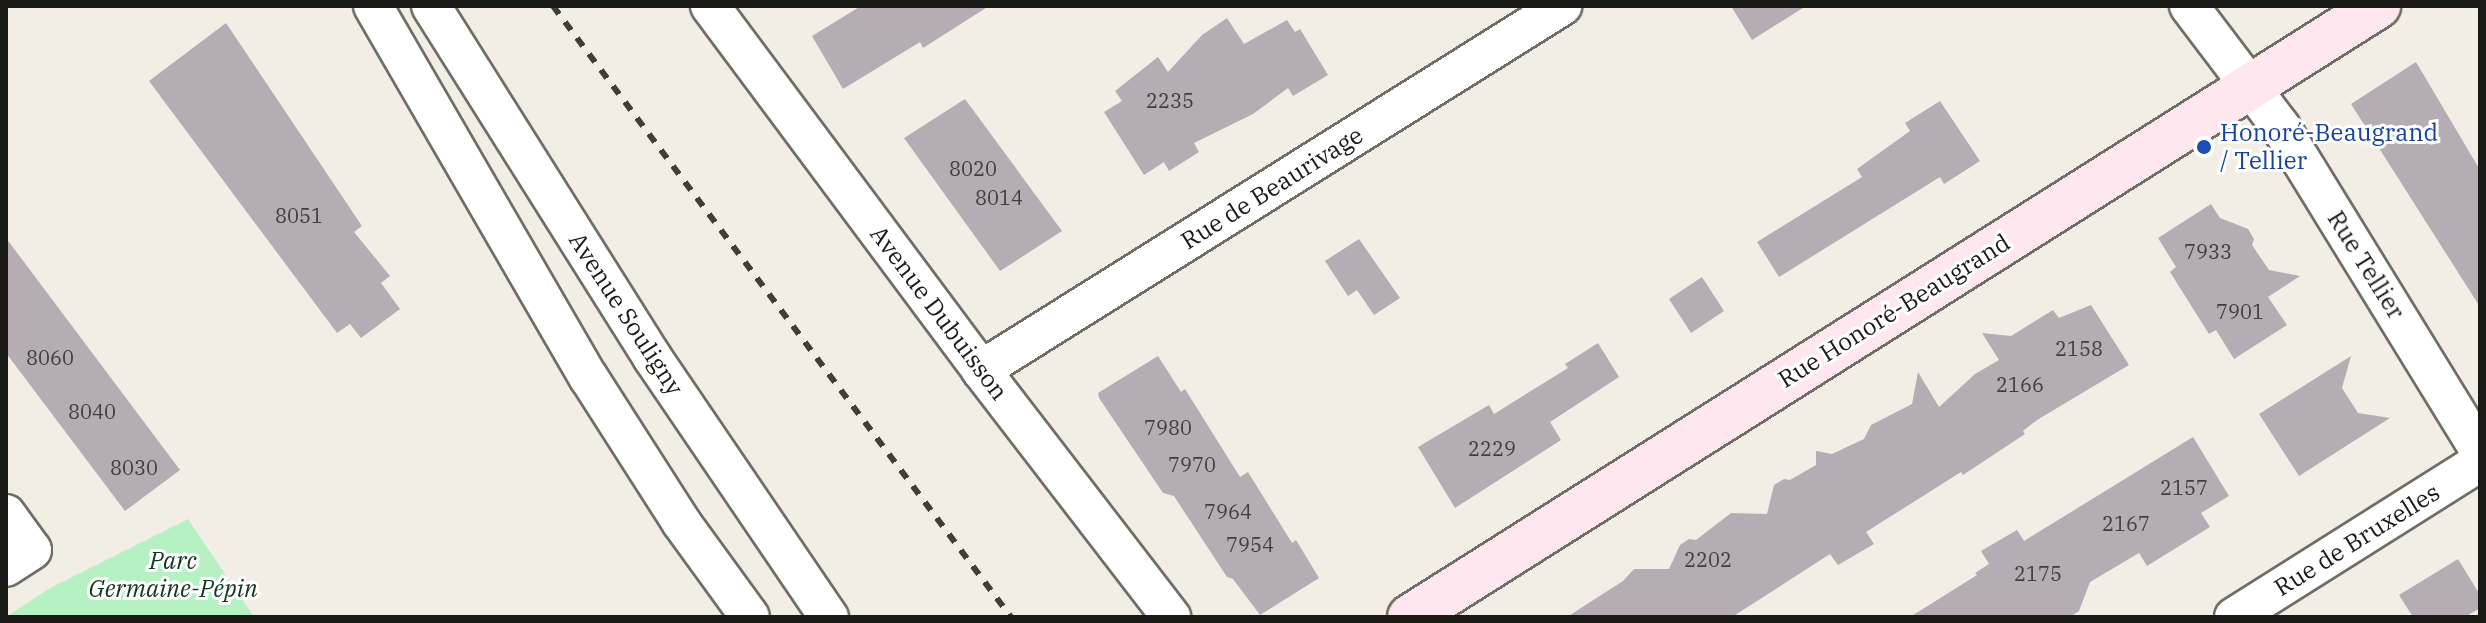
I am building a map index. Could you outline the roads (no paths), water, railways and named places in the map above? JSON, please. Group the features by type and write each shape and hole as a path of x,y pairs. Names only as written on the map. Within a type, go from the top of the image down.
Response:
{"street":[{"path":"373,6 589,378 681,522 750,617"},
{"name":"Avenue Souligny","path":"431,6 652,357 829,617"},
{"name":"Avenue Dubuisson","path":"711,6 981,370 1171,617"},
{"name":"Rue de Beaurivage","path":"981,370 1562,6"},
{"name":"Rue Tellier","path":"2189,6 2280,126 2480,451"},
{"name":"Rue Honoré-Beaugrand","path":"1410,617 2378,6"},
{"name":"Rue de Bruxelles","path":"2234,617 2480,462"},
{"path":"6,514 32,550 6,567"}],"railway":[{"path":"553,6 1011,617"}],"place":[{"name":"Honoré-Beaugrand / Tellier","path":"2204,147"}],"park label":[{"name":"Parc Germaine-Pépin","path":"173,575"}]}
